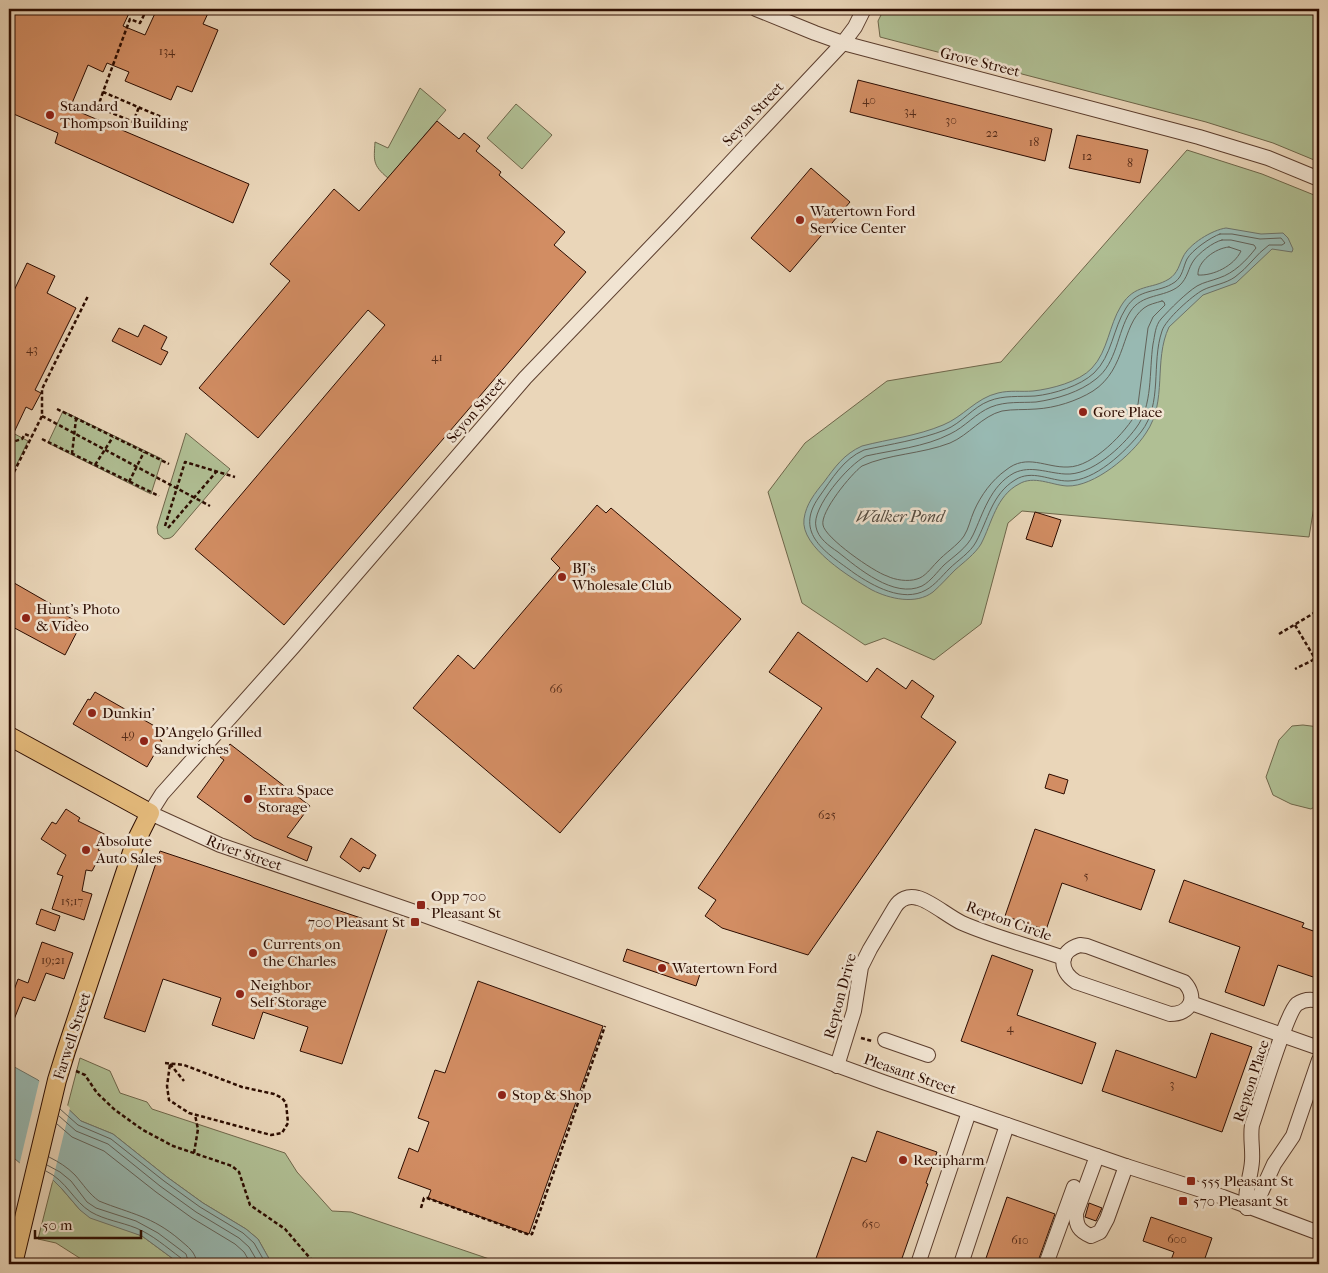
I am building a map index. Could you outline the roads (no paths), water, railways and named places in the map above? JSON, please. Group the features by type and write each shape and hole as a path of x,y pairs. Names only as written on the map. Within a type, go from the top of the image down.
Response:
{"main road":[{"name":"River Street","path":"9,736 150,813"},
{"name":"Farwell Street","path":"13,1264 57,1080 133,850 150,813"}],"street":[{"name":"Grove Street","path":"756,9 815,34 843,43 1200,137 1268,158 1319,179"},
{"name":"Seyon Street","path":"150,813 162,794 293,647 530,373 843,43 855,27 864,9"},
{"name":"River Street","path":"150,813 220,845 492,940"},
{"name":"Repton Drive","path":"837,1066 854,1011 861,967 865,958 899,902 904,898 918,898"},
{"name":"Repton Circle","path":"918,898 948,916 973,927 1064,958"},
{"name":"Pleasant Street","path":"492,940 837,1066 1223,1198 1319,1233"},
{"name":"Repton Circle","path":"1087,946 1179,979 1190,988 1192,993 1191,1003 1182,1013 1170,1014 1076,982 1068,977 1064,971 1064,958 1069,950 1074,947 1087,946"},
{"name":"Repton Place","path":"1247,1208 1246,1191 1252,1158 1252,1125 1283,1035 1292,1011 1297,1004 1304,1000 1312,999 1319,1001"},
{"path":"1191,1003 1319,1048"},
{"path":"885,1040 928,1055"},
{"path":"1247,1208 1258,1196 1274,1164 1293,1136 1319,1060"},
{"path":"918,1264 969,1112"},
{"path":"961,1264 1007,1125"},
{"path":"1097,1156 1076,1213 1076,1223 1081,1232 1091,1236 1100,1232 1107,1219 1126,1166"},
{"path":"1046,1264 1074,1187"}],"water":[{"name":"Walker Pond","path":"1226,228 1261,234 1283,233 1288,238 1293,249 1292,252 1272,249 1236,283 1203,295 1169,327 1164,340 1159,394 1153,421 1140,442 1122,460 1100,475 1078,485 1067,486 1031,480 1025,481 1011,489 1000,503 976,551 933,592 926,596 903,599 887,596 872,590 840,570 818,551 805,530 805,514 814,495 836,466 850,453 862,446 913,435 943,425 990,395 1048,389 1080,377 1092,368 1102,354 1117,313 1126,299 1138,290 1172,277 1190,247 1208,235"},
{"path":"9,1064 38,1080 81,1121 113,1134 203,1203 246,1229 258,1239 272,1264 180,1264 142,1236 90,1218 80,1210 53,1180 21,1164 9,1154"}],"place":[{"name":"Standard Thompson Building","path":"50,115"},
{"name":"Watertown Ford Service Center","path":"800,220"},
{"name":"Gore Place","path":"1083,412"},
{"name":"BJ's Wholesale Club","path":"562,577"},
{"name":"Hunt's Photo & Video","path":"26,618"},
{"name":"Dunkin'","path":"92,713"},
{"name":"D'Angelo Grilled Sandwiches","path":"144,741"},
{"name":"Extra Space Storage","path":"248,799"},
{"name":"Absolute Auto Sales","path":"86,850"},
{"name":"Opp 700 Pleasant St","path":"421,905"},
{"name":"700 Pleasant St","path":"415,922"},
{"name":"Currents on the Charles","path":"253,953"},
{"name":"Watertown Ford","path":"662,968"},
{"name":"Neighbor Self Storage","path":"240,994"},
{"name":"Stop & Shop","path":"502,1095"},
{"name":"Recipharm","path":"903,1160"},
{"name":"555 Pleasant St","path":"1191,1181"},
{"name":"570 Pleasant St","path":"1183,1201"}]}
